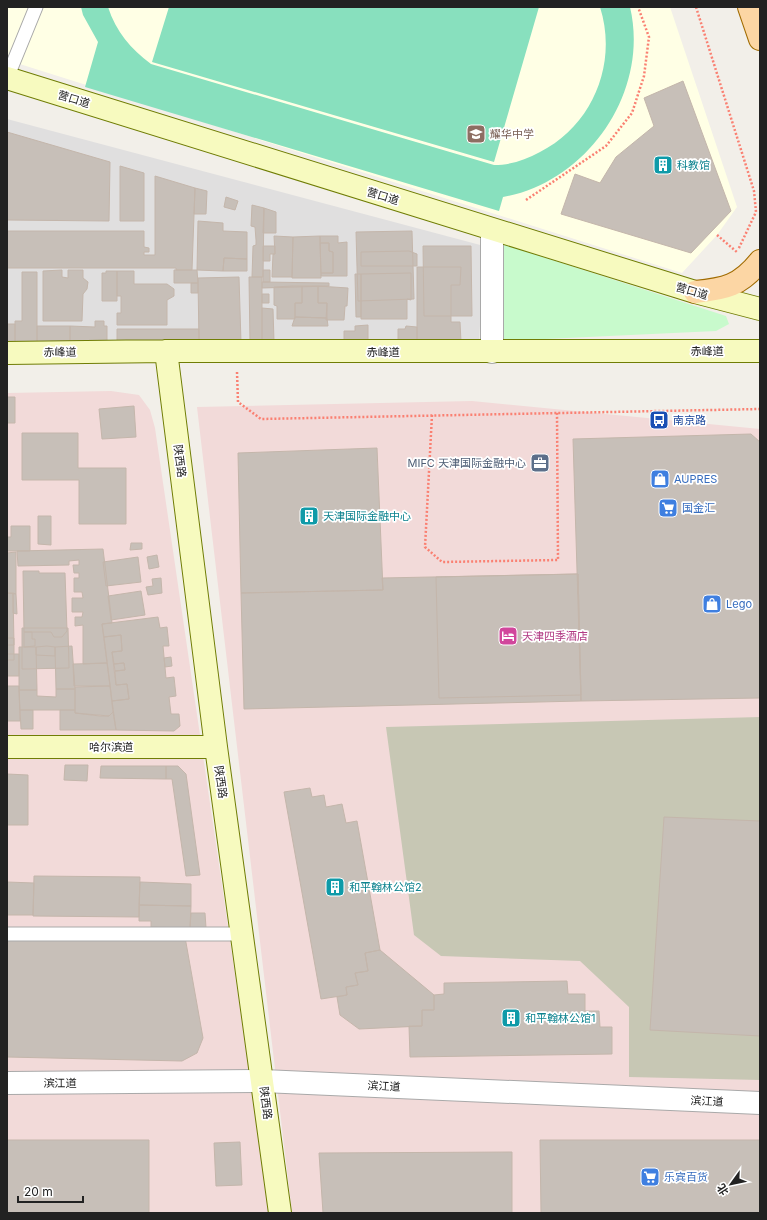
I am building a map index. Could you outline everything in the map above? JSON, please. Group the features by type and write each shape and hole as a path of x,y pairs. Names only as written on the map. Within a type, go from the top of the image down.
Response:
{"main road":[{"path":"749,7 760,39"},
{"path":"694,292 723,289 739,282 760,261"}],"street":[{"name":"营口道","path":"7,78 694,292 760,309"},
{"path":"492,230 492,352"},
{"name":"赤峰道","path":"7,353 166,351 760,351"},
{"name":"陕西路","path":"166,351 216,747 280,1213"},
{"name":"哈尔滨道","path":"7,747 216,747"},
{"name":"滨江道","path":"7,1083 263,1081 760,1103"}],"lane":[{"path":"7,78 36,7"},
{"path":"7,934 242,934"}],"path":[{"path":"526,200 606,146 632,113 644,76 649,37 638,7"},
{"path":"696,7 754,191 756,212 737,252"},
{"path":"236,351 238,402 261,419 760,409"},
{"path":"432,415 425,547 442,562 558,560 557,412"}],"shaded area":[{"name":"耀华中学","path":"7,7 670,7 737,207 717,235 682,273 7,60"},
{"path":"7,119 484,246 479,344 7,347"},
{"path":"111,391 139,395 150,410 155,428 270,1213 7,1213 7,393"},
{"name":"南京路","path":"472,401 760,429 760,1213 292,1213 197,407"},
{"path":"760,717 760,1080 629,1077 629,1007 580,961 441,956 414,935 386,727"}],"green space":[{"path":"81,7 108,7 115,24 125,39 151,64 494,165 518,162 540,152 559,140 574,126 587,109 597,90 603,70 606,49 605,28 600,7 630,7 634,39 631,70 621,100 606,128 586,152 562,173 534,188 503,197 499,211 85,87 98,42 83,15"},
{"path":"169,7 539,7 494,162 152,62"},
{"path":"503,244 726,316 729,324 716,331 503,341"}],"building":[{"name":"科教馆","path":"683,81 731,211 691,253 561,214 575,174 600,183 616,157 654,126 644,98"},
{"path":"7,132 110,162 109,221 7,220"},
{"path":"120,166 144,173 144,221 120,221"},
{"path":"155,176 195,188 192,270 176,270 176,268 7,268 7,231 144,231 144,247 149,248 149,252 144,252 144,255 155,255"},
{"path":"195,188 207,191 206,214 194,214"},
{"path":"226,197 238,201 235,210 224,207"},
{"path":"252,205 264,208 263,277 252,277 253,246 256,245 256,240 255,227 251,226"},
{"path":"264,208 276,212 276,233 263,233"},
{"path":"198,221 223,223 223,231 247,232 247,259 224,258 223,271 197,270"},
{"path":"412,231 414,299 358,301 356,232"},
{"path":"274,236 293,237 292,277 272,277 273,254 275,254"},
{"path":"320,236 321,278 292,278 293,237"},
{"path":"320,236 338,236 338,243 347,242 347,276 321,276 321,273 333,273 333,252 329,251 329,243 320,243"},
{"path":"320,243 329,243 329,251 333,252 333,273 321,273"},
{"path":"263,246 275,246 275,254 270,254 270,261 263,261"},
{"path":"423,246 471,246 472,316 424,316"},
{"path":"409,251 417,254 417,266 361,266 361,252"},
{"path":"224,258 247,259 247,271 223,271"},
{"path":"417,267 461,267 460,285 451,285 451,322 460,322 461,342 417,342"},
{"path":"62,270 62,277 68,278 68,270 83,270 83,278 88,282 87,289 83,294 82,321 43,321 43,271"},
{"path":"174,270 197,270 198,283 174,283"},
{"path":"263,270 270,270 270,282 263,282"},
{"path":"106,271 117,271 117,301 102,301 102,273 106,273"},
{"path":"117,271 134,271 134,284 167,284 174,289 174,296 167,300 167,325 117,325 117,313 121,313 121,296 117,296"},
{"path":"22,272 37,272 37,344 15,344 15,321 22,321"},
{"path":"411,273 411,300 407,299 407,319 361,319 361,274"},
{"path":"355,274 361,274 361,317 356,317"},
{"path":"239,277 241,343 199,344 198,278"},
{"path":"249,277 262,277 262,343 250,343"},
{"path":"262,282 329,283 329,286 262,288"},
{"path":"191,283 198,283 198,293 191,293"},
{"path":"302,286 302,303 295,303 295,319 277,319 277,306 274,305 274,287"},
{"path":"302,286 318,286 318,303 327,303 327,318 295,317 295,303 302,303"},
{"path":"318,286 348,288 347,306 345,306 344,320 326,320 327,303 318,303"},
{"path":"262,294 269,294 269,303 262,303"},
{"path":"262,308 273,309 274,342 262,343"},
{"path":"295,317 327,318 328,326 292,326"},
{"path":"95,321 104,321 104,326 107,326 107,344 70,344 70,326 95,327"},
{"path":"7,324 15,324 15,344 7,344"},
{"path":"368,325 368,342 344,342 344,331 355,331 355,326"},
{"path":"37,326 70,326 70,344 37,344"},
{"path":"406,326 417,327 417,342 398,342 398,329 405,329"},
{"path":"117,329 199,329 199,344 117,343"},
{"path":"7,397 15,397 15,423 7,423"},
{"path":"134,406 136,437 102,439 99,409"},
{"path":"22,433 78,433 78,468 126,468 126,524 79,524 79,480 22,480"},
{"name":"国金汇","path":"751,434 760,442 760,698 581,701 573,439"},
{"name":"天津国际金融中心","path":"377,448 383,590 241,593 238,453"},
{"path":"38,516 51,516 51,545 38,544"},
{"path":"11,526 30,526 30,551 7,551 7,537 11,537"},
{"path":"131,543 142,543 142,549 130,550"},
{"path":"103,549 112,623 102,624 107,663 83,664 83,625 75,626 75,617 82,617 83,612 72,612 72,598 83,598 82,592 74,592 74,578 79,578 79,573 74,573 73,565 79,565 79,560 69,561 69,565 18,566 17,551"},
{"path":"16,552 16,594 7,593 7,553"},
{"path":"157,555 159,567 149,569 147,557"},
{"path":"138,557 141,582 106,586 103,562"},
{"path":"23,571 39,571 39,573 65,573 67,631 62,637 54,637 51,632 24,632"},
{"name":"天津四季酒店","path":"578,574 581,695 439,698 436,577"},
{"path":"578,574 581,701 244,709 241,593 383,590 382,578"},
{"path":"161,578 162,593 148,595 146,587 153,586 152,579"},
{"path":"141,591 145,615 111,620 108,596"},
{"path":"7,593 13,593 14,645 7,645"},
{"path":"13,593 16,594 17,614 13,613"},
{"path":"158,617 160,628 167,627 169,646 163,646 166,678 174,677 176,696 169,697 171,714 179,714 180,726 174,731 116,730 112,701 129,699 127,684 116,685 115,671 125,670 124,663 114,664 112,652 122,651 121,635 104,637 102,624"},
{"path":"22,628 68,628 69,668 22,669"},
{"path":"24,632 32,632 32,639 35,639 35,646 24,647"},
{"path":"121,635 122,651 112,652 116,685 127,684 129,699 112,701 104,637"},
{"path":"7,638 14,638 14,660 7,660"},
{"path":"72,646 75,689 56,689 55,647"},
{"path":"19,647 36,647 37,690 19,690"},
{"path":"36,647 55,647 55,656 36,655"},
{"path":"7,654 19,654 19,676 7,676"},
{"path":"171,657 172,666 165,667 164,658"},
{"path":"107,663 110,686 74,686 73,664"},
{"path":"124,663 125,670 115,671 114,664"},
{"path":"7,686 19,686 20,721 7,721"},
{"path":"110,686 113,712 109,716 75,713 75,687"},
{"path":"56,689 75,689 75,710 20,710 19,690 37,690 37,696 56,697"},
{"path":"20,710 33,710 33,729 21,729"},
{"path":"60,710 75,710 75,713 100,716 109,716 113,712 116,730 60,730"},
{"path":"65,765 88,765 87,781 64,780"},
{"path":"101,766 166,766 166,779 100,778"},
{"path":"166,766 178,766 186,774 200,875 186,876 172,779 166,779"},
{"path":"7,774 28,775 28,825 7,825"},
{"name":"和平翰林公馆2","path":"310,788 312,797 324,795 326,807 342,804 346,823 357,821 380,950 365,953 368,971 355,973 358,985 346,987 347,995 321,999 284,792"},
{"path":"664,817 760,821 760,1036 650,1030"},
{"path":"34,876 140,877 139,917 33,916"},
{"path":"7,882 34,883 33,915 7,915"},
{"path":"140,882 191,884 191,906 139,905"},
{"path":"139,905 191,906 190,928 151,927 151,921 139,921"},
{"path":"191,913 205,913 206,928 190,928"},
{"path":"7,935 185,937 203,1038 197,1053 182,1061 7,1057"},
{"path":"380,950 434,995 434,1010 422,1010 422,1026 359,1029 340,1015 337,997 347,995 346,987 358,985 355,973 368,971 365,953"},
{"name":"和平翰林公馆1","path":"567,981 568,994 585,994 585,1011 599,1011 600,1027 612,1027 612,1054 410,1057 409,1026 422,1026 422,1010 434,1010 434,995 444,994 444,983"},
{"path":"7,1140 149,1140 149,1213 7,1213"},
{"name":"乐宾百货","path":"540,1140 760,1140 760,1213 541,1213"},
{"path":"240,1142 242,1185 216,1186 214,1143"},
{"path":"512,1152 512,1213 323,1213 319,1153"}],"place":[{"name":"耀华中学","path":"476,134"},
{"name":"科教馆","path":"663,165"},
{"name":"南京路","path":"659,420"},
{"name":"MIFC 天津国际金融中心","path":"540,463"},
{"name":"AUPRES","path":"660,479"},
{"name":"国金汇","path":"668,508"},
{"name":"天津国际金融中心","path":"309,516"},
{"name":"Lego","path":"712,604"},
{"name":"天津四季酒店","path":"508,636"},
{"name":"和平翰林公馆2","path":"335,887"},
{"name":"和平翰林公馆1","path":"511,1018"},
{"name":"乐宾百货","path":"650,1177"}]}
